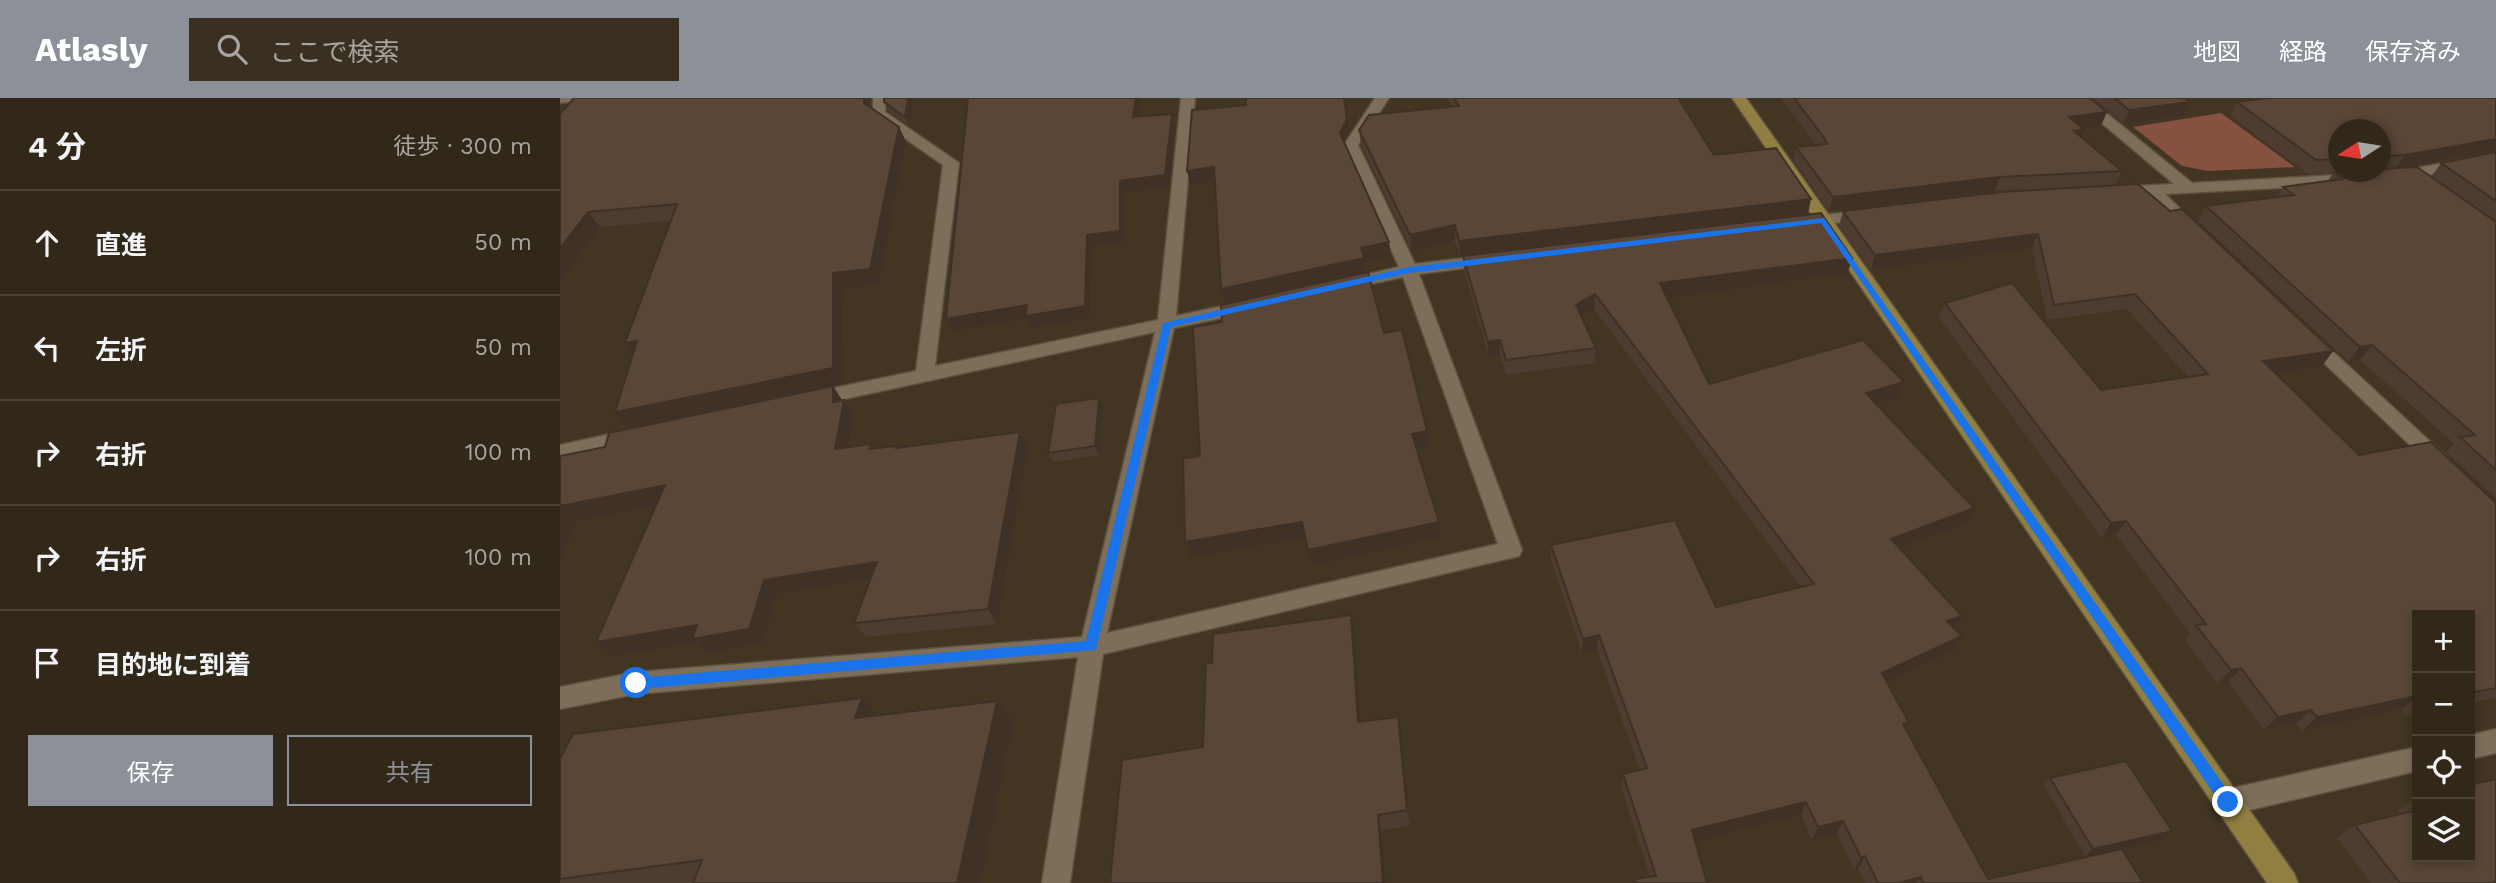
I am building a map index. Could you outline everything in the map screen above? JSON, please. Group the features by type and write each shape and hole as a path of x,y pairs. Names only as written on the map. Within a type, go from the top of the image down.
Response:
{"street":[{"path":"560,99 571,98"},
{"path":"569,118 586,98"},
{"path":"880,98 878,113 951,163 925,375"},
{"path":"1056,883 1092,646 1166,325 1188,98"},
{"path":"560,698 636,683 1092,646 1511,550 1409,270 1351,145 1382,98"},
{"path":"1739,98 2284,883"},
{"path":"2079,98 2188,188"},
{"path":"2099,193 2375,178 2411,174 2496,157"},
{"path":"2411,174 2432,190"},
{"path":"2151,190 2212,247"},
{"path":"1782,225 1889,212"},
{"path":"1328,289 1409,270 1506,258"},
{"path":"790,404 1261,304"},
{"path":"2293,324 2455,477"},
{"path":"560,452 655,432"},
{"path":"2475,746 2496,741"},
{"path":"2228,802 2412,760"}],"shaded area":[{"path":"2221,113 2295,167 2208,171 2182,166 2133,127"}],"building":[{"path":"574,98 864,98 864,103 899,127 870,269 833,273 833,368 615,412 637,341 625,343 677,204 588,212 560,249 560,114"},
{"path":"884,98 908,98 905,117 884,102"},
{"path":"968,98 1136,98 1133,117 1172,114 1165,175 1120,181 1120,231 1087,235 1085,306 1026,316 1027,305 946,319"},
{"path":"1246,98 1344,98 1347,119 1340,133 1389,242 1361,248 1364,258 1221,289 1214,167 1187,171 1192,110 1246,105"},
{"path":"1454,98 1678,98 1714,155 1776,148 1811,199 1459,241 1455,225 1410,235 1359,130 1369,115 1459,106"},
{"path":"1794,98 2090,98 2107,112 2069,117 2084,129 2074,131 2122,171 2000,177 1833,197 1796,147 1827,144"},
{"path":"2115,98 2184,98 2190,102 2129,110"},
{"path":"2267,98 2496,98 2496,139 2391,156 2391,119 2328,119 2328,159 2316,160 2237,102"},
{"path":"2496,152 2496,201 2441,163"},
{"path":"2417,167 2496,222 2496,470 2460,437 2475,435 2372,345 2360,347 2206,206 2294,195 2283,187 2328,181 2391,182 2391,168"},
{"path":"2138,184 2170,211 2182,209 2333,351 2263,361 2359,455 2431,442 2496,503 2496,688 2475,692 2475,610 2412,610 2412,697 2317,717 2311,710 2278,717 2241,668 2231,670 2196,625 2206,624 2126,521 2111,523 1945,303 2012,283 2101,390 2208,374 2135,294 2054,305 2038,234 1875,255 1843,211 2001,192"},
{"path":"1821,213 1852,258 1660,283 1709,384 1863,340 1904,382 1866,393 1974,508 1891,539 1962,616 1947,621 1962,636 1882,673 1909,723 1903,724 1988,879 2122,849 2143,883 1923,883 1921,877 1899,883 1878,883 1865,856 1861,858 1843,821 1818,827 1806,802 1692,830 1707,883 1636,883 1635,879 1656,876 1623,774 1647,768 1599,635 1583,639 1551,545 1675,520 1716,607 1814,584 1595,294 1576,305 1596,348 1506,360 1500,340 1488,342 1463,256"},
{"path":"1368,272 1384,333 1402,330 1427,431 1412,434 1439,522 1308,550 1302,522 1185,542 1183,458 1200,456 1193,327 1222,322 1221,305"},
{"path":"833,386 833,402 844,400 835,449 871,444 869,449 896,448 1020,432 988,609 854,623 877,562 764,580 749,629 692,639 697,625 596,642 665,485 560,506 560,456 605,447 609,433"},
{"path":"1099,398 1095,446 1048,453 1056,404"},
{"path":"1351,615 1358,722 1398,717 1407,810 1378,815 1383,883 1110,883 1122,760 1203,747 1206,664 1212,663 1213,634"},
{"path":"862,698 855,718 997,701 957,883 693,883 702,860 560,879 560,759 573,734"},
{"path":"2126,761 2172,831 2093,849 2050,778"},
{"path":"2496,779 2496,883 2400,883 2355,825 2412,811 2412,862 2475,862 2475,784"}],"route":[{"path":"636,683 1092,646 1166,325 1409,270 1824,220 2228,802"}]}
